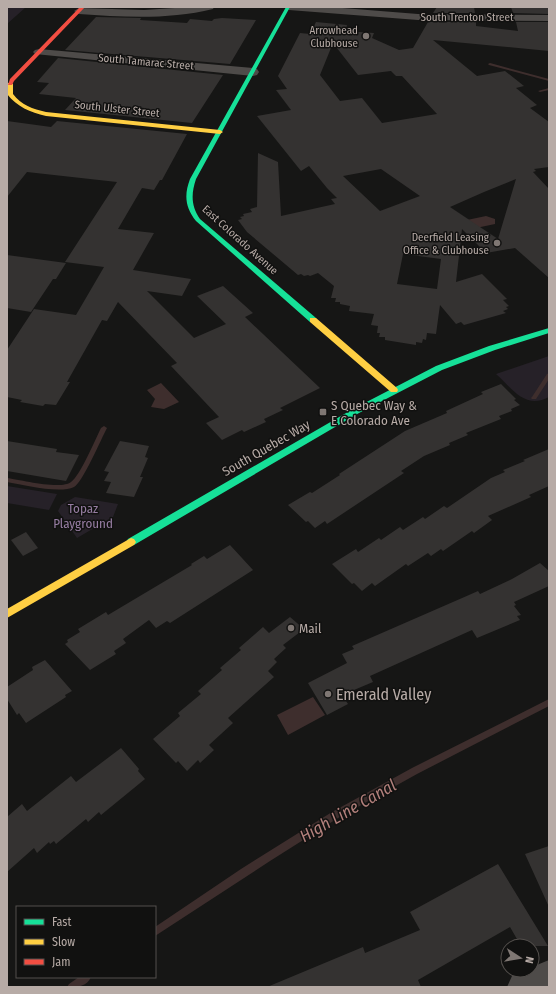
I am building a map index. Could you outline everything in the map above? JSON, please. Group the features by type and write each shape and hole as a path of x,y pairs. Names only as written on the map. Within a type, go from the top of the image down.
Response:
{"street":[{"path":"10,102 8,92 10,84 81,9 149,15 184,12 209,7"},
{"name":"South Trenton Street","path":"288,7 413,17 549,18"},
{"name":"East Colorado Avenue","path":"288,7 190,188 188,200 192,213 209,230 394,390"},
{"name":"South Tamarac Street","path":"39,52 253,72"},
{"name":"South Ulster Street","path":"10,102 46,114 220,132"},
{"name":"South Quebec Way","path":"7,614 394,390 421,376 460,360 549,330"},
{"path":"524,987 549,976"}],"green space":[{"path":"7,7 26,7 7,24"},
{"path":"549,356 549,397 533,401 526,399 513,391 496,374"},
{"path":"7,486 57,494 49,510 7,503"},
{"name":"Topaz Playground","path":"75,497 118,504 113,517 77,538 58,511 61,505"}],"shaded area":[{"path":"486,216 495,219 495,224 476,228 467,220"},
{"path":"161,383 179,402 164,409 151,407 155,399 147,390"},
{"path":"313,697 325,715 288,735 277,715"}],"building":[{"path":"437,7 474,7 475,13 433,13"},
{"path":"511,7 549,7 549,14 513,13"},
{"path":"96,17 141,18 140,20 187,23 190,19 212,21 214,19 222,18 256,20 230,64 65,50"},
{"path":"316,22 347,25 345,31 374,33 372,38 399,50 413,48 428,22 476,22 476,26 518,31 516,22 549,22 549,51 433,40 477,76 505,71 524,86 516,88 537,105 530,108 549,122 549,167 534,169 536,171 533,172 549,189 549,278 515,248 486,253 462,229 456,282 482,274 507,299 503,300 509,306 506,307 508,309 503,311 506,313 464,325 461,322 456,324 440,305 436,334 427,333 426,340 423,339 422,343 416,342 416,345 385,340 385,337 379,337 380,333 377,333 378,326 371,325 374,314 349,311 350,306 340,304 340,302 335,302 336,298 331,298 334,286 318,273 310,276 304,276 301,274 298,275 247,232 238,220 242,219 240,217 244,216 243,214 252,212 250,209 257,207 258,153 278,162 281,216 335,204 331,199 337,198 309,166 301,171 257,116 291,110 276,90 287,89 278,76 300,33 310,34","holes":["333,43 358,75 391,71 396,76 402,76 437,114 382,123 362,98 340,101 320,75","381,169 420,196 380,211 343,176","516,179 498,239 450,207","403,254 441,259 437,289 397,284"]},
{"path":"58,58 223,75 192,123 65,110 76,98 39,94 49,83 37,82"},
{"path":"7,121 51,127 57,121 187,134 162,180 160,180 154,190 142,188 118,229 154,233 133,270 191,279 182,296 147,291 194,338 226,324 197,296 223,286 253,313 245,317 320,388 280,408 283,410 264,419 266,422 244,432 242,430 222,440 206,423 219,417 171,366 177,363 118,302 107,321 102,320 67,382 70,382 56,405 45,404 43,406 20,402 22,400 7,397 7,350 34,309 76,315 104,267 65,262 117,182 27,172 7,197"},
{"path":"7,255 66,263 56,279 53,279 31,312 7,308"},
{"path":"501,384 520,405 511,409 512,411 499,416 501,419 466,433 468,435 449,443 450,445 424,456 401,471 404,473 327,524 325,521 315,528 308,521 306,522 288,505 310,492 312,493 405,431 447,413 446,411 483,394 481,392"},
{"path":"7,441 57,449 56,452 79,455 66,481 7,471"},
{"path":"120,441 149,446 145,457 148,458 140,477 143,477 134,497 106,493 111,482 104,481 109,472 104,471"},
{"path":"549,449 549,486 529,495 531,497 488,516 492,520 474,533 472,531 443,551 441,549 431,556 428,553 408,566 406,564 375,586 372,583 362,591 354,583 352,584 332,564 356,549 358,552 379,538 381,540 400,527 403,530 423,517 425,519 444,506 447,508 491,478 505,472 503,470"},
{"path":"26,532 38,548 23,556 11,540"},
{"path":"230,545 253,570 170,623 167,621 156,628 149,620 123,639 126,643 114,651 116,654 90,670 65,644 68,642 67,640 80,632 78,629 106,612 108,615 192,565 191,564 204,556 207,559"},
{"path":"540,563 549,571 549,586 514,602 516,605 514,606 521,615 517,616 520,620 477,638 472,630 370,676 373,682 342,695 348,704 327,715 308,683 347,663 342,654 354,649 352,646 478,591 480,594 512,579"},
{"path":"290,617 304,629 283,645 286,648 274,659 277,662 268,671 274,677 228,718 233,723 209,745 214,750 200,763 198,760 187,771 178,761 176,763 153,739 180,716 178,713 201,694 198,691 222,670 220,668 241,650 239,648 263,627 269,633"},
{"path":"45,660 72,691 65,695 66,697 26,723 19,713 17,715 7,699 7,687 33,670 32,667"},
{"path":"121,748 139,769 138,771 145,779 101,815 99,812 88,822 86,819 56,844 54,841 50,844 49,842 37,853 34,848 7,872 7,817 22,804 27,811 71,776 76,782"},
{"path":"549,846 549,907 525,854"},
{"path":"498,864 548,946 540,946 540,938 516,938 510,927 418,980 421,987 267,987 363,947 365,953 420,930 410,912"}],"waterway":[{"path":"490,64 549,80"},
{"path":"540,91 549,89"},
{"path":"534,398 549,375"},
{"path":"7,480 58,488 72,485 79,478 104,428"},
{"name":"High Line Canal","path":"156,931 244,872 335,815 414,771 549,702"},
{"name":"High Line Canal","path":"72,987 86,978"}],"traffic: fast":[{"path":"288,7 193,179 189,201 194,215 198,220 313,320"},
{"path":"131,542 356,411 439,368 492,348 549,330"}],"traffic: slow":[{"path":"10,84 10,94 17,102 31,110 46,114 220,132"},
{"path":"313,320 394,390"},
{"path":"7,614 131,542"}],"traffic: jam":[{"path":"10,84 12,80 83,7"}],"place":[{"name":"Arrowhead Clubhouse","path":"366,36"},
{"name":"Deerfield Leasing Office & Clubhouse","path":"497,243"},
{"name":"S Quebec Way & E Colorado Ave","path":"323,412"},
{"name":"Mail","path":"291,628"},
{"name":"Emerald Valley","path":"328,694"}]}
